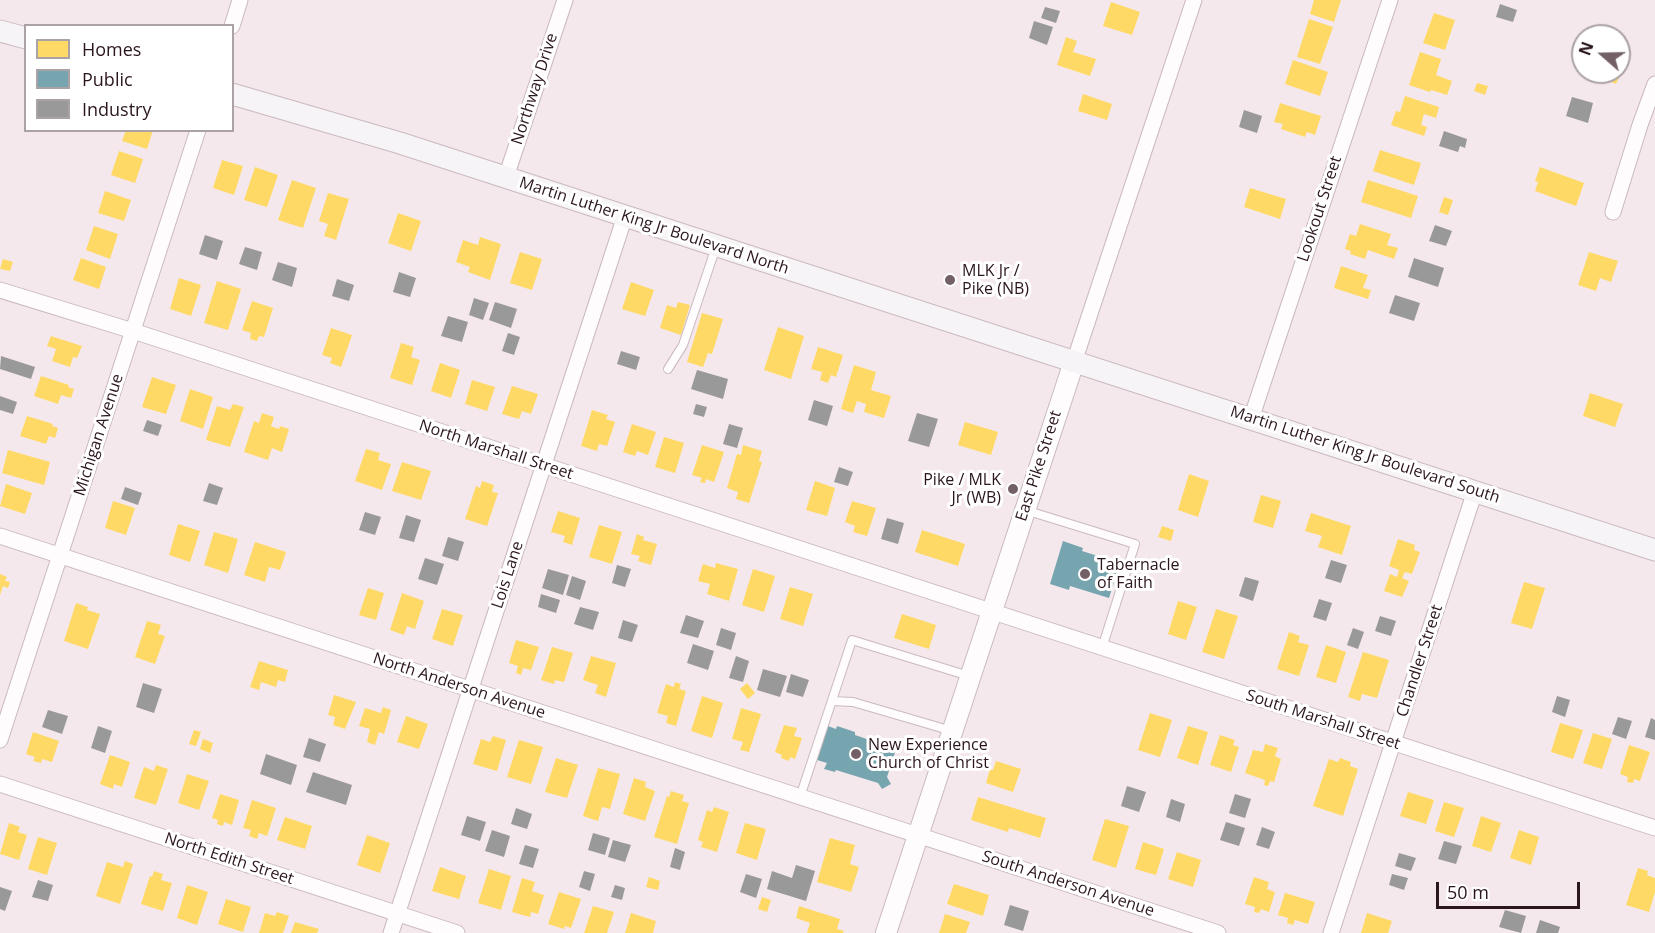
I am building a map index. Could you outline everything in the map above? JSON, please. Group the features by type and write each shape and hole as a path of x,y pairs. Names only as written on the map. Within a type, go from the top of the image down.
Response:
{"main road":[{"path":"0,31 24,37"},
{"name":"Martin Luther King Jr Boulevard North","path":"234,95 506,177 1074,362"},
{"name":"Martin Luther King Jr Boulevard South","path":"1074,362 1655,550"}],"street":[{"path":"233,24 240,0"},
{"name":"Northway Drive","path":"506,177 565,0"},
{"name":"East Pike Street","path":"886,933 1194,0"},
{"name":"Lookout Street","path":"1251,418 1390,0"},
{"path":"1613,212 1655,84"},
{"name":"Michigan Avenue","path":"0,740 197,132"},
{"name":"Lois Lane","path":"391,933 625,216"},
{"name":"North Marshall Street","path":"0,290 133,331 991,612"},
{"name":"Chandler Street","path":"1331,933 1475,491"},
{"name":"North Anderson Avenue","path":"0,536 918,835"},
{"name":"South Marshall Street","path":"991,612 1655,828"},
{"name":"North Edith Street","path":"0,784 457,933"},
{"name":"South Anderson Avenue","path":"918,835 1218,933"}],"lane":[{"path":"668,369 683,345 717,246"},
{"path":"1024,510 1135,544 1102,648"},
{"path":"800,797 852,640 970,676"},
{"path":"832,701 853,702 952,731"}],"building: Homes":[{"path":"1314,0 1341,0 1334,22 1310,14"},
{"path":"1111,2 1140,12 1132,35 1103,26"},
{"path":"1434,13 1455,20 1445,50 1423,43"},
{"path":"1309,19 1333,27 1320,64 1297,57"},
{"path":"1066,37 1077,41 1073,52 1096,59 1090,76 1057,65"},
{"path":"1420,52 1441,59 1436,75 1452,81 1447,95 1409,85"},
{"path":"1293,60 1328,72 1320,96 1285,84"},
{"path":"1477,83 1488,86 1485,95 1474,91"},
{"path":"1083,94 1112,104 1107,120 1078,111"},
{"path":"1405,96 1439,107 1436,118 1424,114 1421,125 1427,127 1424,136 1391,125 1396,111 1400,112"},
{"path":"1280,103 1321,116 1315,135 1307,132 1305,137 1281,129 1283,124 1274,122"},
{"path":"125,132 152,132 147,149 122,141"},
{"path":"1380,150 1421,163 1414,185 1373,171"},
{"path":"119,151 143,159 135,183 111,175"},
{"path":"222,160 243,166 234,195 213,188"},
{"path":"255,167 278,175 267,207 244,200"},
{"path":"1540,167 1584,183 1576,206 1535,191 1538,182 1535,181"},
{"path":"292,180 316,188 303,228 278,220"},
{"path":"1368,180 1418,196 1411,218 1361,202"},
{"path":"1250,188 1286,199 1280,219 1244,207"},
{"path":"105,191 131,200 124,221 98,213"},
{"path":"328,193 349,199 336,240 324,236 328,224 319,221"},
{"path":"1444,197 1453,200 1448,215 1439,212"},
{"path":"398,213 421,221 411,251 388,243"},
{"path":"1360,224 1391,234 1387,245 1398,248 1394,259 1368,250 1365,259 1350,254 1351,251 1345,249 1350,234 1356,236"},
{"path":"94,226 118,234 110,259 86,250"},
{"path":"480,237 501,244 490,280 468,272 470,267 456,262 463,240 478,245"},
{"path":"520,252 542,259 532,290 510,283"},
{"path":"1589,252 1618,261 1611,282 1600,278 1596,291 1578,285"},
{"path":"81,258 106,267 99,289 73,280"},
{"path":"3,259 13,262 10,271 0,269"},
{"path":"1341,266 1368,275 1363,288 1371,290 1368,299 1334,288"},
{"path":"179,278 201,285 191,316 170,309"},
{"path":"217,281 241,289 228,330 204,323"},
{"path":"631,282 654,290 645,316 622,309"},
{"path":"252,301 273,308 264,337 259,336 257,341 250,339 251,333 242,330"},
{"path":"678,302 690,305 681,335 660,328 667,305 676,308"},
{"path":"702,313 723,319 712,354 708,353 703,367 687,362"},
{"path":"778,327 804,336 791,379 764,370"},
{"path":"331,328 352,335 341,367 330,363 332,358 322,355"},
{"path":"51,336 82,346 77,358 73,357 70,367 52,361 56,349 47,346"},
{"path":"401,343 414,347 411,357 420,360 412,385 390,378"},
{"path":"818,347 843,355 836,377 831,375 828,383 820,380 822,372 811,369"},
{"path":"440,363 460,370 451,398 431,391"},
{"path":"854,365 876,372 871,390 891,396 884,418 864,412 866,404 857,401 853,413 841,409"},
{"path":"41,376 69,385 68,387 74,389 71,398 61,395 58,404 34,396"},
{"path":"152,377 176,385 166,414 142,407"},
{"path":"472,380 495,387 487,411 465,404"},
{"path":"512,386 538,394 531,414 522,411 519,419 502,414"},
{"path":"190,389 213,397 203,429 180,421"},
{"path":"1590,393 1623,404 1615,427 1583,416"},
{"path":"233,404 244,407 230,447 206,440 217,406 230,410"},
{"path":"592,410 608,415 606,419 615,422 607,446 599,444 597,451 581,446"},
{"path":"262,413 274,417 271,426 289,429 282,452 272,448 268,460 244,452 254,421 259,423"},
{"path":"27,416 53,424 52,426 58,428 55,438 49,436 46,444 20,436"},
{"path":"965,422 998,432 991,455 958,445"},
{"path":"632,424 656,432 648,455 637,451 635,456 623,452"},
{"path":"664,437 684,443 675,473 655,467"},
{"path":"702,445 724,452 714,482 706,479 705,483 700,482 702,478 692,475"},
{"path":"743,445 762,451 759,461 762,462 749,503 736,499 738,492 727,488 737,454 741,455"},
{"path":"366,449 380,453 378,460 391,464 382,490 355,481"},
{"path":"8,450 50,462 44,485 2,473"},
{"path":"402,462 431,471 421,500 392,491"},
{"path":"1189,474 1209,481 1198,517 1178,510"},
{"path":"482,481 494,485 492,492 498,493 487,526 465,519 476,486 480,488"},
{"path":"815,481 835,488 827,516 806,510"},
{"path":"6,484 32,493 25,514 0,506"},
{"path":"1261,495 1281,501 1273,528 1253,522"},
{"path":"113,501 135,508 126,535 105,528"},
{"path":"852,501 876,508 867,536 853,532 855,526 845,522"},
{"path":"558,511 580,518 572,545 563,542 565,536 551,532"},
{"path":"1311,513 1351,526 1342,555 1318,547 1322,536 1305,531"},
{"path":"178,524 200,531 190,562 169,555"},
{"path":"599,525 622,532 612,564 589,557"},
{"path":"1162,526 1174,530 1171,541 1158,537"},
{"path":"922,530 965,544 958,566 915,552"},
{"path":"214,532 238,539 228,573 204,565"},
{"path":"637,534 644,537 643,540 657,544 651,565 638,561 640,556 631,554"},
{"path":"1398,539 1415,545 1414,550 1420,552 1412,574 1405,572 1402,578 1409,581 1402,597 1384,591 1390,574 1397,577 1399,570 1389,566"},
{"path":"255,542 286,552 280,570 269,567 265,582 244,575"},
{"path":"716,563 738,569 729,601 707,594 710,584 698,581 703,564 715,568"},
{"path":"753,569 775,576 764,612 742,605"},
{"path":"0,574 7,577 5,581 10,582 8,588 3,586 0,595"},
{"path":"1524,582 1545,588 1532,629 1511,623"},
{"path":"790,587 813,594 803,626 780,619"},
{"path":"368,588 384,593 376,620 359,615"},
{"path":"402,593 424,601 415,629 407,626 404,635 390,630"},
{"path":"1178,601 1197,607 1186,640 1168,634"},
{"path":"76,603 100,614 88,649 64,641"},
{"path":"442,609 463,615 453,646 432,639"},
{"path":"1216,609 1238,616 1224,659 1202,652"},
{"path":"902,614 936,625 929,649 894,638"},
{"path":"147,621 161,625 158,634 165,636 155,664 135,657"},
{"path":"1289,632 1300,636 1298,642 1309,645 1299,676 1277,669"},
{"path":"516,640 539,647 531,670 523,668 521,675 516,673 518,666 509,663"},
{"path":"1326,645 1346,652 1336,683 1316,677"},
{"path":"552,647 573,653 564,682 555,680 554,684 541,680"},
{"path":"1363,652 1389,660 1377,698 1362,694 1360,701 1348,697"},
{"path":"591,656 616,663 606,697 595,693 598,685 583,680"},
{"path":"259,661 288,670 285,682 278,680 276,687 261,682 259,690 250,687"},
{"path":"675,682 681,684 679,689 686,691 676,726 666,723 668,716 657,713 666,684 674,687"},
{"path":"747,683 755,693 748,699 740,689"},
{"path":"334,695 356,702 345,729 333,725 335,717 328,715"},
{"path":"702,696 723,703 712,738 691,731"},
{"path":"383,707 391,710 384,734 379,732 375,745 367,742 370,729 359,726 365,708 381,713"},
{"path":"741,708 761,714 749,752 740,750 743,742 732,739"},
{"path":"1150,713 1172,720 1160,757 1138,750"},
{"path":"406,716 428,724 419,749 397,742"},
{"path":"1560,723 1583,730 1573,759 1551,752"},
{"path":"784,725 797,728 794,736 802,738 795,759 790,757 789,761 781,758 782,755 775,752"},
{"path":"1188,726 1208,732 1198,765 1177,758"},
{"path":"194,730 201,732 196,746 189,744"},
{"path":"33,732 59,741 52,762 42,759 41,763 33,761 35,757 26,754"},
{"path":"1593,733 1612,739 1602,769 1583,763"},
{"path":"1220,735 1235,740 1233,745 1239,747 1231,772 1210,765"},
{"path":"493,736 506,740 497,771 473,764 481,739 490,742"},
{"path":"203,739 213,743 210,753 200,749"},
{"path":"519,740 543,747 531,784 507,777"},
{"path":"1265,744 1278,748 1275,756 1281,759 1274,782 1270,781 1268,786 1264,785 1265,780 1245,773 1253,750 1263,752"},
{"path":"1629,745 1650,752 1640,781 1634,779 1633,783 1627,782 1628,777 1620,774"},
{"path":"110,755 130,762 122,787 114,784 113,789 100,784"},
{"path":"556,758 578,765 567,798 545,792"},
{"path":"1340,758 1351,762 1350,766 1358,769 1343,816 1313,806 1329,759 1338,762"},
{"path":"996,761 1021,769 1013,792 986,783 990,769 993,770"},
{"path":"156,765 168,769 156,805 134,798 144,767 154,771"},
{"path":"598,768 620,774 610,809 602,807 598,821 583,816"},
{"path":"187,774 209,781 199,810 178,803"},
{"path":"634,778 646,782 645,787 655,791 645,821 623,814"},
{"path":"671,791 684,795 682,801 689,803 677,844 654,837 667,796 669,797"},
{"path":"1408,792 1434,800 1426,824 1400,816"},
{"path":"220,794 239,800 232,825 224,822 223,826 217,824 218,820 212,818"},
{"path":"978,797 1046,818 1040,838 1009,828 1008,832 971,820"},
{"path":"252,800 276,808 267,836 259,833 257,839 249,836 251,830 243,828"},
{"path":"1444,802 1464,808 1454,837 1435,831"},
{"path":"714,807 729,812 717,852 701,847 703,842 698,840 707,810 712,812"},
{"path":"1481,816 1501,823 1491,852 1472,846"},
{"path":"285,817 312,826 305,849 277,840"},
{"path":"1105,819 1129,826 1116,868 1092,860"},
{"path":"9,823 20,827 18,832 27,835 19,860 0,854"},
{"path":"745,823 766,829 757,860 736,853"},
{"path":"1519,830 1539,837 1531,865 1510,858"},
{"path":"367,835 390,843 380,873 357,865"},
{"path":"38,837 57,843 47,875 28,869"},
{"path":"830,838 855,845 850,864 859,867 851,892 817,882"},
{"path":"1143,842 1164,849 1156,875 1135,869"},
{"path":"1177,852 1201,860 1193,887 1168,879"},
{"path":"125,861 133,864 120,904 96,896 107,862 123,867"},
{"path":"440,867 466,876 459,899 432,891"},
{"path":"1638,868 1648,871 1647,875 1655,878 1655,892 1649,912 1626,905"},
{"path":"489,869 511,876 501,910 478,903"},
{"path":"154,871 163,874 161,880 172,883 163,911 141,904 150,876 152,877"},
{"path":"649,877 660,881 658,890 646,887"},
{"path":"1254,877 1269,882 1267,889 1275,892 1269,912 1261,909 1259,913 1254,912 1255,907 1245,904"},
{"path":"522,878 535,882 532,891 544,895 538,914 531,912 530,917 512,912"},
{"path":"954,884 989,895 983,916 947,904"},
{"path":"187,885 208,892 197,925 177,918"},
{"path":"559,892 581,899 571,928 565,926 564,929 548,924"},
{"path":"1285,893 1315,902 1308,924 1295,920 1293,925 1287,923 1288,918 1278,915"},
{"path":"762,897 771,900 767,912 758,909"},
{"path":"226,899 251,907 243,932 218,924"},
{"path":"593,906 614,912 607,933 584,933"},
{"path":"799,906 840,919 837,929 844,931 843,933 807,933 810,923 796,918"},
{"path":"277,912 289,916 283,933 259,933 265,913 275,916"},
{"path":"631,913 656,921 653,933 625,933"},
{"path":"1367,913 1392,921 1388,933 1361,933"},
{"path":"945,914 970,922 966,933 939,933"},
{"path":"295,922 319,929 317,933 291,933"}],"building: Public":[{"name":"Tabernacle of Faith","path":"1063,541 1083,548 1082,551 1120,563 1109,598 1070,586 1069,590 1050,584"},
{"name":"New Experience Church of Christ","path":"828,726 836,729 837,726 855,732 855,735 887,746 888,744 897,746 887,777 891,784 882,789 878,783 836,770 835,772 824,769 827,763 817,760"}],"building: Industry":[{"path":"1500,4 1517,10 1513,22 1496,17"},
{"path":"1045,7 1060,11 1056,23 1041,18"},
{"path":"1034,21 1053,27 1047,45 1029,38"},
{"path":"1572,97 1593,103 1588,123 1566,116"},
{"path":"1244,110 1262,116 1257,133 1239,127"},
{"path":"1444,131 1467,139 1465,148 1460,146 1458,152 1439,146"},
{"path":"1435,225 1452,231 1446,246 1429,241"},
{"path":"205,235 223,241 217,260 199,254"},
{"path":"245,247 262,252 257,270 239,264"},
{"path":"1414,258 1444,268 1438,287 1408,277"},
{"path":"278,262 297,268 292,287 272,280"},
{"path":"399,272 416,278 410,297 393,292"},
{"path":"337,279 354,285 349,301 332,296"},
{"path":"1395,295 1420,303 1414,321 1389,313"},
{"path":"474,298 489,303 483,320 469,315"},
{"path":"495,302 517,309 511,328 489,320"},
{"path":"448,316 468,322 462,342 441,336"},
{"path":"508,333 520,337 514,355 502,351"},
{"path":"621,351 640,357 636,370 617,364"},
{"path":"1,356 35,367 31,379 0,369"},
{"path":"697,370 728,379 723,399 691,389"},
{"path":"0,396 17,402 13,414 0,410"},
{"path":"814,400 833,406 827,426 808,420"},
{"path":"696,404 707,407 704,417 693,414"},
{"path":"917,413 938,419 929,447 908,441"},
{"path":"147,420 162,425 158,436 143,431"},
{"path":"729,424 743,428 737,448 723,444"},
{"path":"839,467 853,472 848,486 834,482"},
{"path":"209,483 223,488 217,505 203,501"},
{"path":"125,487 142,493 138,505 121,499"},
{"path":"365,512 381,517 375,535 359,530"},
{"path":"406,515 421,520 414,542 399,538"},
{"path":"887,518 904,523 898,544 881,539"},
{"path":"448,537 464,542 458,561 442,556"},
{"path":"425,558 444,564 437,585 418,579"},
{"path":"1331,560 1347,565 1341,583 1325,578"},
{"path":"617,565 631,569 625,587 612,583"},
{"path":"548,569 569,575 563,595 542,588"},
{"path":"572,576 586,581 580,600 566,595"},
{"path":"1245,577 1259,581 1253,601 1239,596"},
{"path":"541,594 560,600 556,613 538,607"},
{"path":"1319,599 1332,603 1326,621 1313,617"},
{"path":"580,607 599,612 593,630 574,624"},
{"path":"686,615 704,621 698,638 680,633"},
{"path":"1380,616 1396,621 1391,636 1375,631"},
{"path":"623,620 638,625 632,642 618,638"},
{"path":"721,628 736,633 731,650 716,645"},
{"path":"1353,628 1364,632 1358,649 1347,645"},
{"path":"693,644 714,651 708,670 687,663"},
{"path":"736,656 749,661 743,682 729,678"},
{"path":"763,669 787,676 780,697 757,690"},
{"path":"791,674 809,680 803,697 786,692"},
{"path":"143,683 162,689 154,713 136,707"},
{"path":"1557,696 1570,700 1565,717 1552,712"},
{"path":"48,710 68,716 62,734 42,727"},
{"path":"1618,717 1632,721 1626,739 1612,734"},
{"path":"1651,718 1655,720 1655,740 1645,737"},
{"path":"98,726 112,731 105,753 91,748"},
{"path":"309,738 326,744 320,762 303,757"},
{"path":"266,754 297,765 291,785 260,774"},
{"path":"313,772 352,785 346,805 306,792"},
{"path":"1127,786 1146,792 1139,812 1121,806"},
{"path":"1235,794 1251,799 1245,818 1229,813"},
{"path":"1171,799 1185,804 1180,822 1166,817"},
{"path":"516,808 532,814 527,829 511,824"},
{"path":"467,816 486,822 480,841 461,835"},
{"path":"1226,822 1245,828 1239,846 1220,840"},
{"path":"1262,827 1275,832 1269,849 1256,845"},
{"path":"492,830 510,836 504,857 485,851"},
{"path":"593,833 610,838 605,855 588,850"},
{"path":"613,840 631,845 625,862 608,857"},
{"path":"1444,841 1462,846 1456,864 1438,859"},
{"path":"525,845 539,849 533,868 519,864"},
{"path":"675,848 685,852 680,870 670,867"},
{"path":"1399,853 1416,858 1411,871 1395,866"},
{"path":"796,865 815,871 806,901 767,889 772,871 792,878"},
{"path":"584,871 595,874 590,891 579,887"},
{"path":"746,874 762,879 756,898 740,892"},
{"path":"1392,874 1408,878 1404,890 1389,885"},
{"path":"38,880 53,885 48,901 32,897"},
{"path":"615,885 625,888 622,900 611,897"},
{"path":"0,887 12,891 5,911 0,909"},
{"path":"1010,905 1029,911 1023,931 1004,925"},
{"path":"1505,910 1526,916 1521,933 1499,927"},
{"path":"1540,920 1560,927 1558,933 1536,933"}],"place":[{"name":"MLK Jr / Pike (NB)","path":"950,280"},
{"name":"Pike / MLK Jr (WB)","path":"1013,489"},
{"name":"Tabernacle of Faith","path":"1085,574"},
{"name":"New Experience Church of Christ","path":"856,754"}]}
